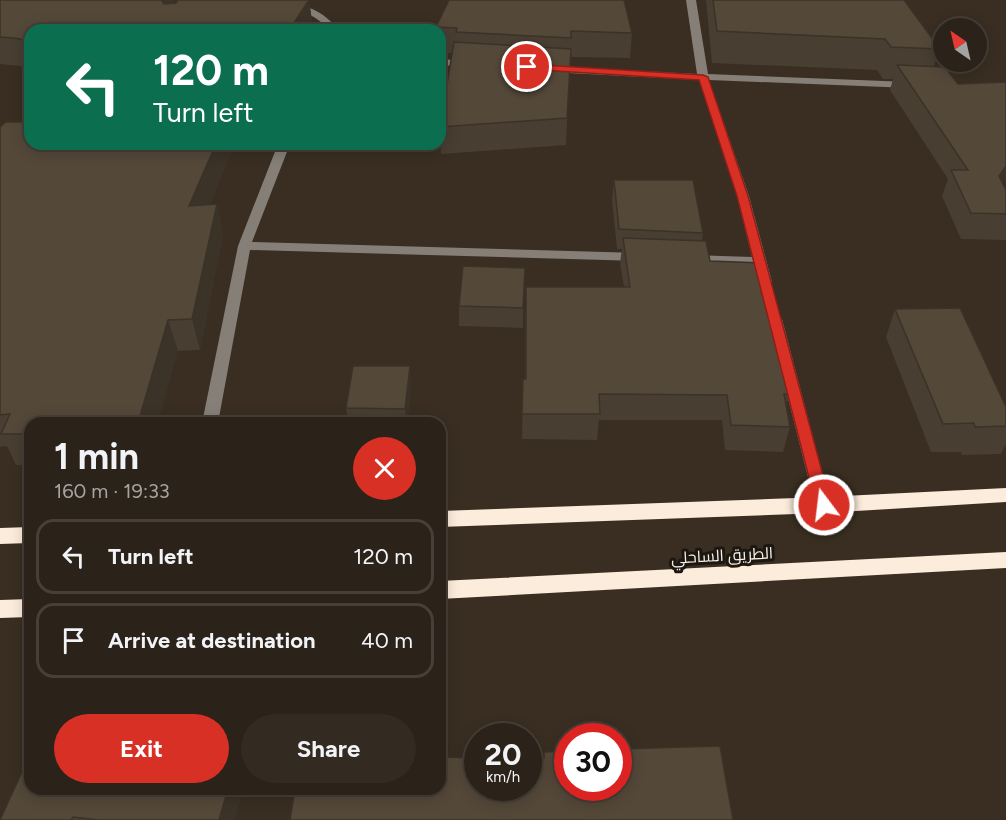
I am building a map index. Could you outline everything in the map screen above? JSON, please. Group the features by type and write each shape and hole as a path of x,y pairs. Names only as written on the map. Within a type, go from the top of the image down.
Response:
{"highway":[{"path":"446,519 824,505 1006,495"},
{"path":"0,536 24,535"},
{"name":"الطريق الساحلي","path":"446,590 1006,560"},
{"path":"0,609 24,608"}],"street":[{"path":"265,0 320,15 330,24"},
{"path":"691,0 703,77 742,196 824,505"},
{"path":"446,62 485,65"},
{"path":"543,68 917,85"},
{"path":"211,417 244,246 282,150"},
{"path":"244,246 652,258"},
{"path":"676,258 759,261"}],"building":[{"path":"0,0 162,0 164,4 176,3 178,0 309,0 294,23 24,24 24,40 0,37"},
{"path":"449,0 624,0 632,33 571,31 571,38 456,32 457,28 437,24"},
{"path":"713,0 904,0 933,39 933,49 891,47 885,39 717,31"},
{"path":"454,42 571,49 567,118 446,127 446,91"},
{"path":"897,65 933,66 933,72 949,72 958,84 1006,82 1006,166 999,176 1006,190 1006,214 971,213 951,170 968,170"},
{"path":"6,122 24,122 24,150 213,150 189,206 217,204 192,319 168,320 140,417 24,417 24,434 1,434 10,414 0,415 0,127"},
{"path":"614,180 693,180 703,233 619,229"},
{"path":"623,238 706,241 710,261 763,263 780,336 776,336 789,395 784,394 790,427 731,425 727,395 599,394 600,414 522,414 523,379 526,379 526,287 630,287"},
{"path":"463,266 525,268 523,308 459,306"},
{"path":"960,308 1006,407 1006,426 975,427 974,423 943,424 895,309"},
{"path":"353,366 410,366 405,409 346,408"},
{"path":"720,746 733,820 290,820 294,795 446,795 446,757 464,758 464,801 542,801 544,752 554,752 554,801 632,801 632,749"},
{"path":"24,767 24,795 226,795 219,820 98,820 73,817 71,820 0,820"}],"route":[{"path":"527,67 703,77 742,196 824,505"}]}
